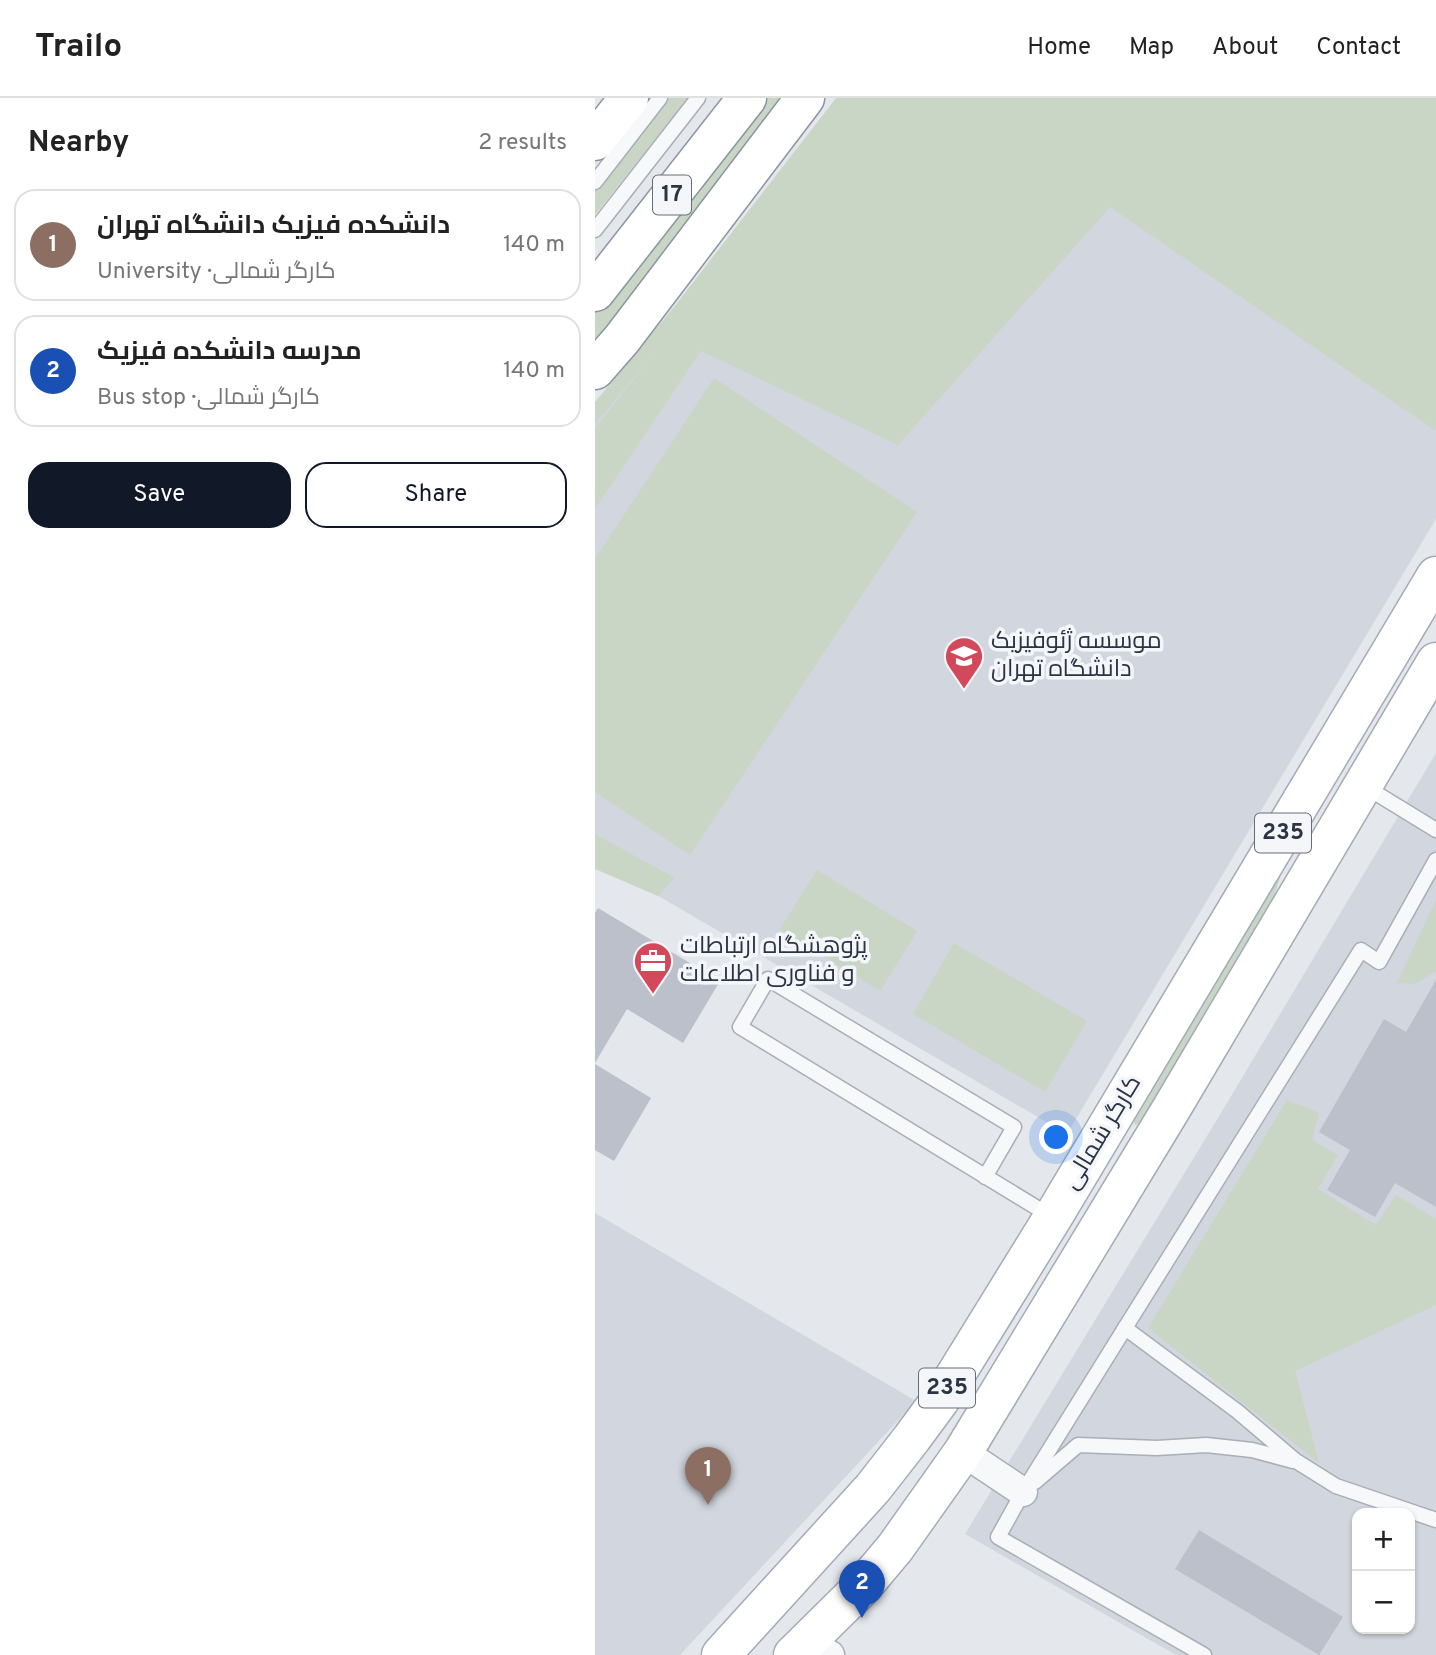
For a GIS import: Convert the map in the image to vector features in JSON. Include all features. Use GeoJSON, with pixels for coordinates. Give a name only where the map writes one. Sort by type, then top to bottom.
{"type":"FeatureCollection","features":[{"type":"Feature","properties":{"kind":"main road"},"geometry":{"type":"LineString","coordinates":[[595,141],[629,98]]}},
{"type":"Feature","properties":{"kind":"main road","name":"17"},"geometry":{"type":"LineString","coordinates":[[595,292],[747,98]]}},
{"type":"Feature","properties":{"kind":"main road"},"geometry":{"type":"LineString","coordinates":[[595,370],[622,339],[805,98]]}},
{"type":"Feature","properties":{"kind":"main road","name":"کارگر شمالی"},"geometry":{"type":"LineString","coordinates":[[724,1654],[873,1488],[940,1400],[1053,1217],[1436,576]]}},
{"type":"Feature","properties":{"kind":"main road","name":"کارگر شمالی"},"geometry":{"type":"LineString","coordinates":[[810,1651],[895,1548],[963,1452],[1170,1111],[1436,662]]}},
{"type":"Feature","properties":{"kind":"street"},"geometry":{"type":"LineString","coordinates":[[963,1452],[1023,1492]]}},
{"type":"Feature","properties":{"kind":"lane"},"geometry":{"type":"LineString","coordinates":[[595,182],[660,98]]}},
{"type":"Feature","properties":{"kind":"lane"},"geometry":{"type":"LineString","coordinates":[[595,230],[698,98]]}},
{"type":"Feature","properties":{"kind":"lane"},"geometry":{"type":"LineString","coordinates":[[1363,785],[1436,830]]}},
{"type":"Feature","properties":{"kind":"lane"},"geometry":{"type":"LineString","coordinates":[[1204,1655],[998,1537],[1023,1492],[1361,950],[1379,961],[1436,860]]}},
{"type":"Feature","properties":{"kind":"lane"},"geometry":{"type":"LineString","coordinates":[[985,1177],[1014,1126],[768,979],[740,1027],[985,1177],[1053,1217]]}},
{"type":"Feature","properties":{"kind":"lane"},"geometry":{"type":"LineString","coordinates":[[1125,1328],[1237,1411],[1296,1461],[1336,1486],[1436,1520]]}},
{"type":"Feature","properties":{"kind":"lane"},"geometry":{"type":"LineString","coordinates":[[1023,1492],[1078,1445],[1157,1448],[1206,1446],[1252,1450],[1296,1461]]}},
{"type":"Feature","properties":{"kind":"shaded area","name":"موسسه ژئوفیزیک دانشگاه تهران"},"geometry":{"type":"Polygon","coordinates":[[[853,98],[1436,98],[1436,519],[1067,1134],[595,861],[595,418],[853,98]]]}},
{"type":"Feature","properties":{"kind":"shaded area"},"geometry":{"type":"Polygon","coordinates":[[[1436,753],[1436,1655],[1176,1655],[965,1534],[1436,753]]]}},
{"type":"Feature","properties":{"kind":"shaded area"},"geometry":{"type":"Polygon","coordinates":[[[595,1213],[916,1401],[680,1655],[595,1655],[595,1213]]]}},
{"type":"Feature","properties":{"kind":"green space"},"geometry":{"type":"Polygon","coordinates":[[[666,98],[688,98],[595,215],[595,190],[666,98]]]}},
{"type":"Feature","properties":{"kind":"green space"},"geometry":{"type":"Polygon","coordinates":[[[757,98],[790,98],[724,184],[595,340],[595,302],[757,98]]]}},
{"type":"Feature","properties":{"kind":"green space"},"geometry":{"type":"Polygon","coordinates":[[[836,98],[1436,98],[1436,431],[1110,207],[898,445],[701,351],[595,509],[595,428],[656,351],[595,424],[595,402],[674,307],[836,98]]]}},
{"type":"Feature","properties":{"kind":"green space"},"geometry":{"type":"Polygon","coordinates":[[[714,378],[917,512],[690,855],[595,792],[595,559],[714,378]]]}},
{"type":"Feature","properties":{"kind":"green space"},"geometry":{"type":"Polygon","coordinates":[[[595,834],[675,878],[658,896],[595,869],[595,834]]]}},
{"type":"Feature","properties":{"kind":"green space"},"geometry":{"type":"Polygon","coordinates":[[[817,870],[917,931],[880,991],[780,929],[817,870]]]}},
{"type":"Feature","properties":{"kind":"green space"},"geometry":{"type":"Polygon","coordinates":[[[1282,871],[1270,910],[1145,1122],[1135,1125],[1131,1115],[1282,871]]]}},
{"type":"Feature","properties":{"kind":"green space"},"geometry":{"type":"Polygon","coordinates":[[[1436,900],[1436,971],[1415,984],[1397,983],[1436,900]]]}},
{"type":"Feature","properties":{"kind":"green space"},"geometry":{"type":"Polygon","coordinates":[[[954,943],[1087,1021],[1045,1092],[913,1014],[954,943]]]}},
{"type":"Feature","properties":{"kind":"green space"},"geometry":{"type":"Polygon","coordinates":[[[1287,1100],[1319,1113],[1312,1140],[1338,1155],[1318,1189],[1376,1225],[1396,1195],[1436,1219],[1436,1305],[1295,1371],[1319,1463],[1148,1328],[1287,1100]]]}},
{"type":"Feature","properties":{"kind":"building","name":"پژوهشگاه ارتباطات و فناوری اطلاعات"},"geometry":{"type":"Polygon","coordinates":[[[598,908],[720,981],[683,1043],[627,1009],[595,1063],[595,913],[598,908]]]}},
{"type":"Feature","properties":{"kind":"building"},"geometry":{"type":"Polygon","coordinates":[[[1436,980],[1436,1207],[1395,1183],[1375,1217],[1327,1190],[1350,1150],[1319,1132],[1384,1019],[1406,1032],[1436,980]]]}},
{"type":"Feature","properties":{"kind":"building"},"geometry":{"type":"Polygon","coordinates":[[[595,1064],[651,1098],[614,1161],[595,1150],[595,1064]]]}},
{"type":"Feature","properties":{"kind":"building"},"geometry":{"type":"Polygon","coordinates":[[[1199,1530],[1343,1617],[1319,1655],[1175,1569],[1199,1530]]]}},
{"type":"Feature","properties":{"kind":"place","name":"موسسه ژئوفیزیک دانشگاه تهران"},"geometry":{"type":"Point","coordinates":[964,690]}},
{"type":"Feature","properties":{"kind":"place","name":"پژوهشگاه ارتباطات و فناوری اطلاعات"},"geometry":{"type":"Point","coordinates":[653,995]}},
{"type":"Feature","properties":{"kind":"place","name":"دانشکده فیزیک دانشگاه تهران"},"geometry":{"type":"Point","coordinates":[708,1505]}},
{"type":"Feature","properties":{"kind":"place","name":"مدرسه دانشکده فیزیک"},"geometry":{"type":"Point","coordinates":[862,1618]}}]}
